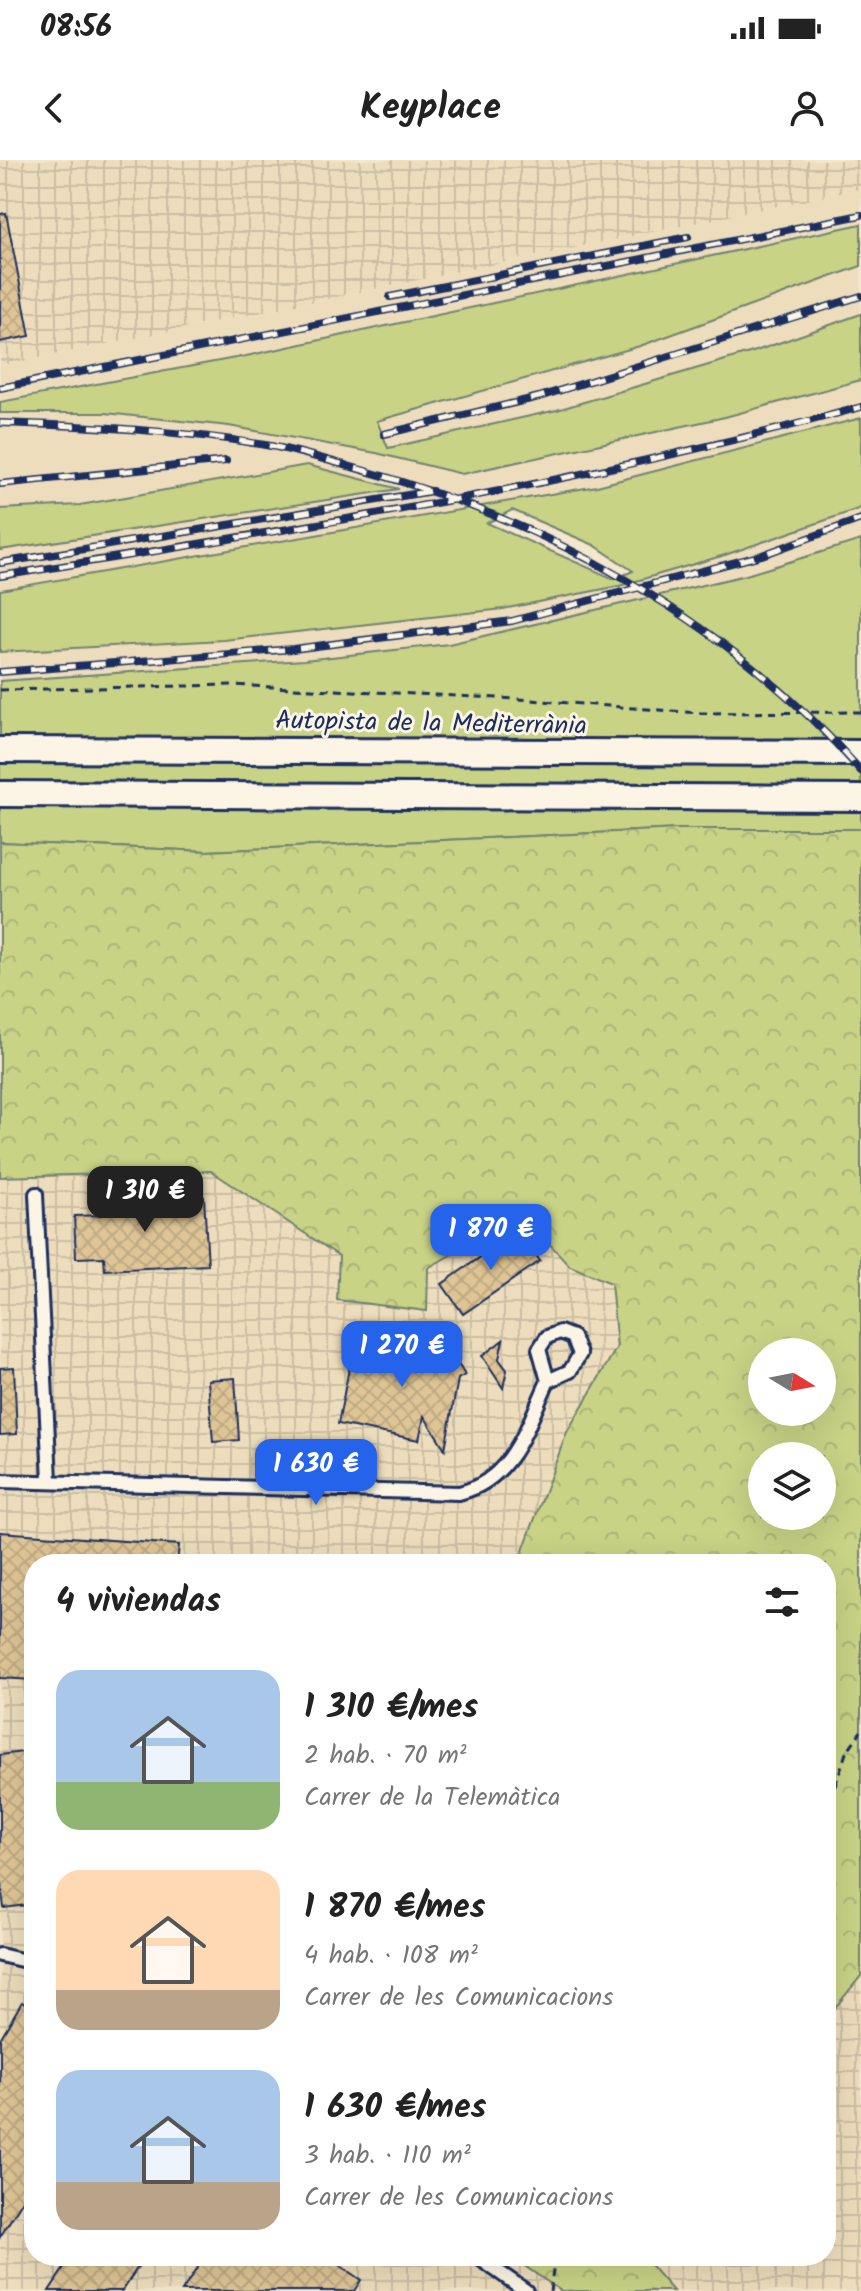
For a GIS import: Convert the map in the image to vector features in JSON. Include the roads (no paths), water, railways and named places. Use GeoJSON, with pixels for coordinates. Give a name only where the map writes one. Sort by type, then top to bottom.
{"type":"FeatureCollection","features":[{"type":"Feature","properties":{"kind":"highway","name":"Autopista de la Mediterrània"},"geometry":{"type":"LineString","coordinates":[[0,750],[861,753]]}},
{"type":"Feature","properties":{"kind":"highway"},"geometry":{"type":"LineString","coordinates":[[0,794],[861,798]]}},
{"type":"Feature","properties":{"kind":"street"},"geometry":{"type":"LineString","coordinates":[[36,1194],[50,1480]]}},
{"type":"Feature","properties":{"kind":"street"},"geometry":{"type":"LineString","coordinates":[[0,1481],[459,1493],[476,1488],[501,1471],[548,1381]]}},
{"type":"Feature","properties":{"kind":"street"},"geometry":{"type":"LineString","coordinates":[[0,1955],[24,1961]]}},
{"type":"Feature","properties":{"kind":"street"},"geometry":{"type":"LineString","coordinates":[[490,2266],[526,2291]]}},
{"type":"Feature","properties":{"kind":"railway"},"geometry":{"type":"LineString","coordinates":[[0,388],[861,215]]}},
{"type":"Feature","properties":{"kind":"railway"},"geometry":{"type":"LineString","coordinates":[[390,297],[688,237]]}},
{"type":"Feature","properties":{"kind":"railway"},"geometry":{"type":"LineString","coordinates":[[384,434],[539,397],[861,296]]}},
{"type":"Feature","properties":{"kind":"railway"},"geometry":{"type":"LineString","coordinates":[[0,576],[325,523],[541,483],[755,435],[861,407]]}},
{"type":"Feature","properties":{"kind":"railway"},"geometry":{"type":"LineString","coordinates":[[0,423],[170,432],[271,446],[420,488],[491,514],[560,545],[627,581],[691,621],[752,666],[808,716],[861,771]]}},
{"type":"Feature","properties":{"kind":"railway"},"geometry":{"type":"LineString","coordinates":[[0,484],[226,461]]}},
{"type":"Feature","properties":{"kind":"railway"},"geometry":{"type":"LineString","coordinates":[[0,563],[432,491]]}},
{"type":"Feature","properties":{"kind":"railway"},"geometry":{"type":"LineString","coordinates":[[0,672],[293,649],[512,621],[762,555],[861,519]]}}]}
